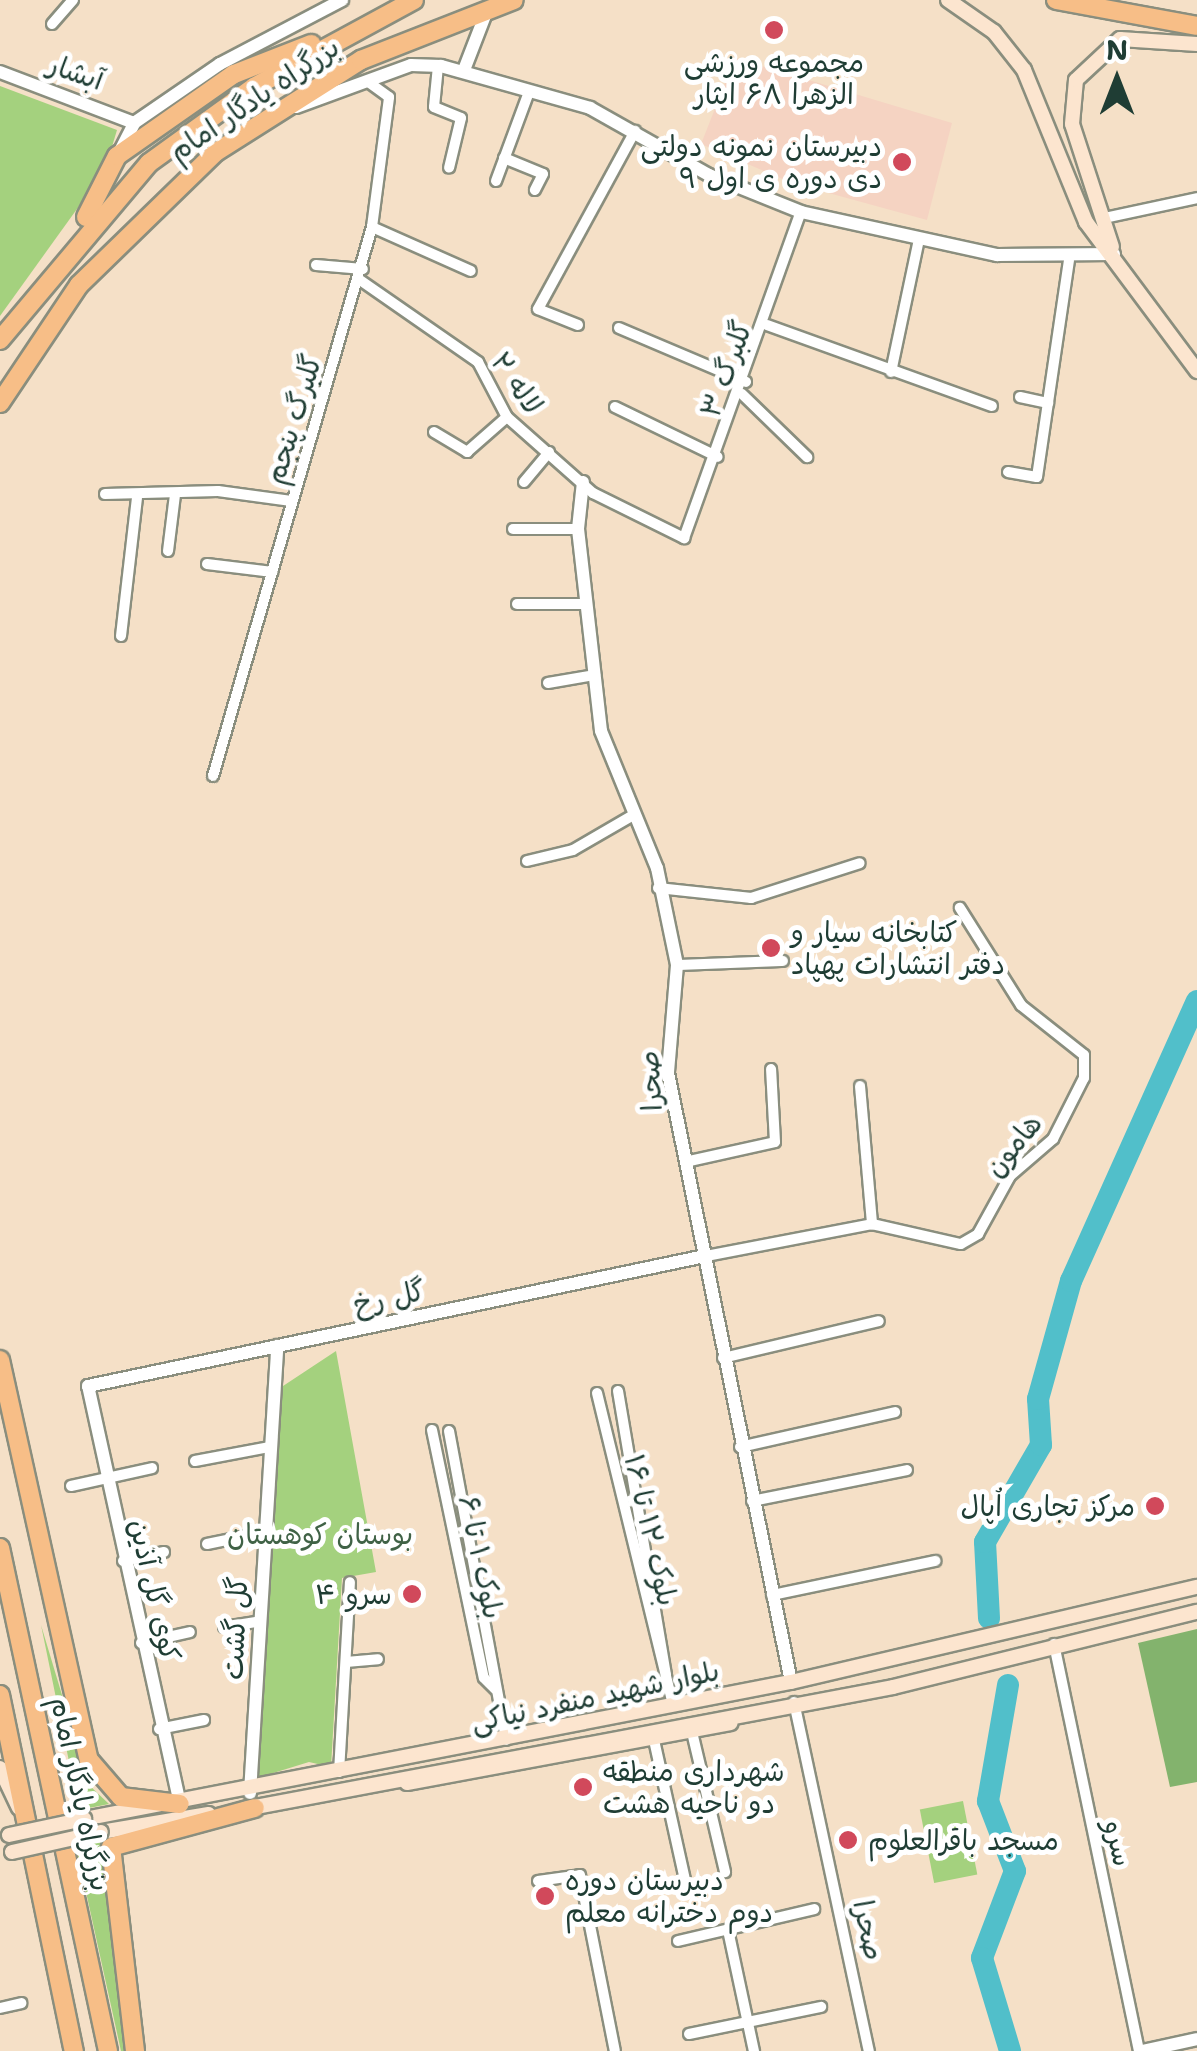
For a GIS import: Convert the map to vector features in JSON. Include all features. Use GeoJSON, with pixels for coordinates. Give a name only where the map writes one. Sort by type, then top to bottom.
{"type":"FeatureCollection","features":[{"type":"Feature","properties":{"kind":"highway","name":"بزرگراه یادگار امام"},"geometry":{"type":"LineString","coordinates":[[0,340],[72,244],[182,136],[347,32],[414,0]]}},
{"type":"Feature","properties":{"kind":"highway","name":"بزرگراه یادگار امام"},"geometry":{"type":"LineString","coordinates":[[0,403],[118,240],[272,115],[361,60],[514,0]]}},
{"type":"Feature","properties":{"kind":"highway"},"geometry":{"type":"LineString","coordinates":[[1056,0],[1197,26]]}},
{"type":"Feature","properties":{"kind":"highway"},"geometry":{"type":"LineString","coordinates":[[72,244],[117,156],[234,74],[347,32]]}},
{"type":"Feature","properties":{"kind":"highway"},"geometry":{"type":"LineString","coordinates":[[0,1360],[88,1760],[121,1797],[180,1804]]}},
{"type":"Feature","properties":{"kind":"highway","name":"بزرگراه یادگار امام"},"geometry":{"type":"LineString","coordinates":[[0,1548],[108,2051]]}},
{"type":"Feature","properties":{"kind":"highway"},"geometry":{"type":"LineString","coordinates":[[0,1696],[74,2051]]}},
{"type":"Feature","properties":{"kind":"highway"},"geometry":{"type":"LineString","coordinates":[[135,2051],[111,1847],[252,1800]]}},
{"type":"Feature","properties":{"kind":"main road"},"geometry":{"type":"LineString","coordinates":[[948,0],[994,32],[1024,70],[1086,222],[1114,254],[1197,371]]}},
{"type":"Feature","properties":{"kind":"main road"},"geometry":{"type":"LineString","coordinates":[[1114,254],[1072,124],[1076,80],[1120,39],[1197,44]]}},
{"type":"Feature","properties":{"kind":"main road","name":"بلوار شهید منفرد نیاکی"},"geometry":{"type":"LineString","coordinates":[[4,1836],[180,1804],[252,1800],[339,1772],[790,1682],[1197,1587]]}},
{"type":"Feature","properties":{"kind":"main road","name":"بلوار شهید منفرد نیاکی"},"geometry":{"type":"LineString","coordinates":[[6,1853],[252,1800],[382,1782],[1003,1659],[1197,1612]]}},
{"type":"Feature","properties":{"kind":"main road"},"geometry":{"type":"LineString","coordinates":[[995,1634],[1013,1644],[1003,1659]]}},
{"type":"Feature","properties":{"kind":"main road"},"geometry":{"type":"LineString","coordinates":[[382,1782],[435,1783],[692,1732],[790,1702]]}},
{"type":"Feature","properties":{"kind":"main road"},"geometry":{"type":"LineString","coordinates":[[0,1768],[25,1818]]}},
{"type":"Feature","properties":{"kind":"street"},"geometry":{"type":"LineString","coordinates":[[52,24],[73,0]]}},
{"type":"Feature","properties":{"kind":"street"},"geometry":{"type":"LineString","coordinates":[[117,156],[134,123],[220,64],[342,0]]}},
{"type":"Feature","properties":{"kind":"street"},"geometry":{"type":"LineString","coordinates":[[464,70],[473,29],[492,6]]}},
{"type":"Feature","properties":{"kind":"street"},"geometry":{"type":"LineString","coordinates":[[272,115],[368,82],[438,66],[464,70],[635,131],[801,212],[918,244],[1068,260],[1114,254]]}},
{"type":"Feature","properties":{"kind":"street"},"geometry":{"type":"LineString","coordinates":[[438,66],[434,106],[462,118],[449,168]]}},
{"type":"Feature","properties":{"kind":"street","name":"آبشار"},"geometry":{"type":"LineString","coordinates":[[0,72],[134,123]]}},
{"type":"Feature","properties":{"kind":"street","name":"گلبرگ پنجم"},"geometry":{"type":"LineString","coordinates":[[212,776],[372,228],[389,96],[368,82]]}},
{"type":"Feature","properties":{"kind":"street"},"geometry":{"type":"LineString","coordinates":[[496,181],[529,92]]}},
{"type":"Feature","properties":{"kind":"street"},"geometry":{"type":"LineString","coordinates":[[578,325],[538,309],[635,131]]}},
{"type":"Feature","properties":{"kind":"street"},"geometry":{"type":"LineString","coordinates":[[504,158],[543,174],[536,190]]}},
{"type":"Feature","properties":{"kind":"street"},"geometry":{"type":"LineString","coordinates":[[1104,218],[1197,198]]}},
{"type":"Feature","properties":{"kind":"street","name":"گلبرگ ۳"},"geometry":{"type":"LineString","coordinates":[[686,537],[744,388],[801,212]]}},
{"type":"Feature","properties":{"kind":"street"},"geometry":{"type":"LineString","coordinates":[[372,228],[472,271]]}},
{"type":"Feature","properties":{"kind":"street"},"geometry":{"type":"LineString","coordinates":[[892,372],[918,244]]}},
{"type":"Feature","properties":{"kind":"street"},"geometry":{"type":"LineString","coordinates":[[1008,472],[1037,477],[1068,260]]}},
{"type":"Feature","properties":{"kind":"street"},"geometry":{"type":"LineString","coordinates":[[316,264],[361,275]]}},
{"type":"Feature","properties":{"kind":"street","name":"لاله ۲"},"geometry":{"type":"LineString","coordinates":[[361,275],[478,362],[507,417],[614,507],[686,537]]}},
{"type":"Feature","properties":{"kind":"street"},"geometry":{"type":"LineString","coordinates":[[766,325],[992,406]]}},
{"type":"Feature","properties":{"kind":"street"},"geometry":{"type":"LineString","coordinates":[[619,328],[744,388],[807,457]]}},
{"type":"Feature","properties":{"kind":"street"},"geometry":{"type":"LineString","coordinates":[[1020,397],[1048,403]]}},
{"type":"Feature","properties":{"kind":"street"},"geometry":{"type":"LineString","coordinates":[[615,407],[718,457]]}},
{"type":"Feature","properties":{"kind":"street"},"geometry":{"type":"LineString","coordinates":[[434,432],[467,452],[507,417]]}},
{"type":"Feature","properties":{"kind":"street"},"geometry":{"type":"LineString","coordinates":[[524,482],[549,452]]}},
{"type":"Feature","properties":{"kind":"street","name":"صحرا"},"geometry":{"type":"LineString","coordinates":[[584,482],[578,529],[601,731],[658,888],[677,965],[668,1073],[700,1257],[790,1682]]}},
{"type":"Feature","properties":{"kind":"street"},"geometry":{"type":"LineString","coordinates":[[106,494],[291,501]]}},
{"type":"Feature","properties":{"kind":"street"},"geometry":{"type":"LineString","coordinates":[[168,551],[175,495]]}},
{"type":"Feature","properties":{"kind":"street"},"geometry":{"type":"LineString","coordinates":[[121,636],[137,498]]}},
{"type":"Feature","properties":{"kind":"street"},"geometry":{"type":"LineString","coordinates":[[513,529],[578,529]]}},
{"type":"Feature","properties":{"kind":"street"},"geometry":{"type":"LineString","coordinates":[[207,564],[272,572]]}},
{"type":"Feature","properties":{"kind":"street"},"geometry":{"type":"LineString","coordinates":[[517,604],[586,604]]}},
{"type":"Feature","properties":{"kind":"street"},"geometry":{"type":"LineString","coordinates":[[548,683],[595,675]]}},
{"type":"Feature","properties":{"kind":"street"},"geometry":{"type":"LineString","coordinates":[[528,862],[573,850],[630,817]]}},
{"type":"Feature","properties":{"kind":"street"},"geometry":{"type":"LineString","coordinates":[[658,888],[751,898],[860,863]]}},
{"type":"Feature","properties":{"kind":"street","name":"هامون"},"geometry":{"type":"LineString","coordinates":[[700,1257],[872,1224],[938,1246],[978,1234],[1010,1176],[1053,1139],[1084,1078],[1075,1040],[1021,1004],[960,908]]}},
{"type":"Feature","properties":{"kind":"street"},"geometry":{"type":"LineString","coordinates":[[677,965],[783,961]]}},
{"type":"Feature","properties":{"kind":"street"},"geometry":{"type":"LineString","coordinates":[[685,1162],[775,1142],[770,1068]]}},
{"type":"Feature","properties":{"kind":"street"},"geometry":{"type":"LineString","coordinates":[[860,1086],[872,1224]]}},
{"type":"Feature","properties":{"kind":"street","name":"گل رخ"},"geometry":{"type":"LineString","coordinates":[[88,1386],[700,1257]]}},
{"type":"Feature","properties":{"kind":"street"},"geometry":{"type":"LineString","coordinates":[[722,1358],[879,1321]]}},
{"type":"Feature","properties":{"kind":"street","name":"گل گشت"},"geometry":{"type":"LineString","coordinates":[[252,1800],[276,1346]]}},
{"type":"Feature","properties":{"kind":"street","name":"کوی گل آذین"},"geometry":{"type":"LineString","coordinates":[[88,1386],[122,1561],[180,1804]]}},
{"type":"Feature","properties":{"kind":"street"},"geometry":{"type":"LineString","coordinates":[[618,1391],[673,1704]]}},
{"type":"Feature","properties":{"kind":"street","name":"بلوک ۱۲ تا ۱۶"},"geometry":{"type":"LineString","coordinates":[[597,1392],[666,1675]]}},
{"type":"Feature","properties":{"kind":"street"},"geometry":{"type":"LineString","coordinates":[[740,1447],[896,1412]]}},
{"type":"Feature","properties":{"kind":"street","name":"بلوک ۱ تا ۶"},"geometry":{"type":"LineString","coordinates":[[432,1430],[484,1678],[495,1688]]}},
{"type":"Feature","properties":{"kind":"street"},"geometry":{"type":"LineString","coordinates":[[448,1431],[506,1740]]}},
{"type":"Feature","properties":{"kind":"street"},"geometry":{"type":"LineString","coordinates":[[195,1460],[270,1447]]}},
{"type":"Feature","properties":{"kind":"street"},"geometry":{"type":"LineString","coordinates":[[71,1486],[152,1468]]}},
{"type":"Feature","properties":{"kind":"street"},"geometry":{"type":"LineString","coordinates":[[752,1501],[907,1470]]}},
{"type":"Feature","properties":{"kind":"street"},"geometry":{"type":"LineString","coordinates":[[207,1544],[266,1532]]}},
{"type":"Feature","properties":{"kind":"street"},"geometry":{"type":"LineString","coordinates":[[122,1561],[164,1552]]}},
{"type":"Feature","properties":{"kind":"street"},"geometry":{"type":"LineString","coordinates":[[772,1595],[935,1561]]}},
{"type":"Feature","properties":{"kind":"street"},"geometry":{"type":"LineString","coordinates":[[339,1772],[350,1582]]}},
{"type":"Feature","properties":{"kind":"street"},"geometry":{"type":"LineString","coordinates":[[224,1627],[261,1620]]}},
{"type":"Feature","properties":{"kind":"street"},"geometry":{"type":"LineString","coordinates":[[141,1643],[190,1632]]}},
{"type":"Feature","properties":{"kind":"street","name":"سرو"},"geometry":{"type":"LineString","coordinates":[[1054,1644],[1140,2051]]}},
{"type":"Feature","properties":{"kind":"street"},"geometry":{"type":"LineString","coordinates":[[346,1662],[378,1659]]}},
{"type":"Feature","properties":{"kind":"street","name":"صحرا"},"geometry":{"type":"LineString","coordinates":[[790,1702],[869,2051]]}},
{"type":"Feature","properties":{"kind":"street"},"geometry":{"type":"LineString","coordinates":[[160,1729],[204,1720]]}},
{"type":"Feature","properties":{"kind":"street"},"geometry":{"type":"LineString","coordinates":[[692,1732],[725,1872]]}},
{"type":"Feature","properties":{"kind":"street"},"geometry":{"type":"LineString","coordinates":[[654,1740],[685,1880]]}},
{"type":"Feature","properties":{"kind":"street"},"geometry":{"type":"LineString","coordinates":[[538,1881],[580,1876],[615,2051]]}},
{"type":"Feature","properties":{"kind":"street"},"geometry":{"type":"LineString","coordinates":[[678,1941],[814,1908]]}},
{"type":"Feature","properties":{"kind":"street"},"geometry":{"type":"LineString","coordinates":[[728,1930],[754,2051]]}},
{"type":"Feature","properties":{"kind":"street"},"geometry":{"type":"LineString","coordinates":[[0,2008],[21,2004]]}},
{"type":"Feature","properties":{"kind":"street"},"geometry":{"type":"LineString","coordinates":[[690,2034],[821,2006]]}},
{"type":"Feature","properties":{"kind":"street"},"geometry":{"type":"LineString","coordinates":[[1140,2051],[1197,2039]]}},
{"type":"Feature","properties":{"kind":"shaded area"},"geometry":{"type":"Polygon","coordinates":[[[735,58],[952,123],[927,220],[792,183],[701,144],[735,58]]]}},
{"type":"Feature","properties":{"kind":"green space"},"geometry":{"type":"Polygon","coordinates":[[[0,86],[117,130],[105,170],[0,316],[0,86]]]}},
{"type":"Feature","properties":{"kind":"green space","name":"بوستان کوهستان"},"geometry":{"type":"Polygon","coordinates":[[[336,1351],[376,1572],[342,1578],[331,1767],[309,1762],[257,1778],[280,1388],[336,1351]]]}},
{"type":"Feature","properties":{"kind":"green space"},"geometry":{"type":"Polygon","coordinates":[[[41,1625],[89,1785],[109,1804],[79,1810],[41,1625]]]}},
{"type":"Feature","properties":{"kind":"green space"},"geometry":{"type":"Polygon","coordinates":[[[1197,1629],[1197,1782],[1170,1787],[1138,1643],[1197,1629]]]}},
{"type":"Feature","properties":{"kind":"green space"},"geometry":{"type":"Polygon","coordinates":[[[963,1801],[977,1875],[934,1883],[920,1809],[963,1801]]]}},
{"type":"Feature","properties":{"kind":"green space"},"geometry":{"type":"Polygon","coordinates":[[[123,1833],[102,1861],[130,2051],[121,2051],[75,1842],[123,1833]]]}},
{"type":"Feature","properties":{"kind":"waterway"},"geometry":{"type":"LineString","coordinates":[[989,1618],[985,1542],[1041,1445],[1038,1399],[1071,1281],[1197,1001]]}},
{"type":"Feature","properties":{"kind":"waterway"},"geometry":{"type":"LineString","coordinates":[[1008,1685],[988,1801],[1015,1871],[982,1958],[1010,2051]]}},
{"type":"Feature","properties":{"kind":"place","name":"مجموعه ورزشی الزهرا ۶۸ ایثار"},"geometry":{"type":"Point","coordinates":[774,30]}},
{"type":"Feature","properties":{"kind":"place","name":"دبیرستان نمونه دولتی ۹ دی دوره ی اول"},"geometry":{"type":"Point","coordinates":[902,162]}},
{"type":"Feature","properties":{"kind":"place","name":"کتابخانه سیار و دفتر انتشارات پهپاد"},"geometry":{"type":"Point","coordinates":[771,948]}},
{"type":"Feature","properties":{"kind":"place","name":"مرکز تجاری اُپال"},"geometry":{"type":"Point","coordinates":[1155,1506]}},
{"type":"Feature","properties":{"kind":"place","name":"سرو ۴"},"geometry":{"type":"Point","coordinates":[412,1594]}},
{"type":"Feature","properties":{"kind":"place","name":"شهرداری منطقه دو ناحیه هشت"},"geometry":{"type":"Point","coordinates":[583,1787]}},
{"type":"Feature","properties":{"kind":"place","name":"مسجد باقرالعلوم"},"geometry":{"type":"Point","coordinates":[848,1840]}},
{"type":"Feature","properties":{"kind":"place","name":"دبیرستان دوره دوم دخترانه معلم"},"geometry":{"type":"Point","coordinates":[545,1896]}}]}
